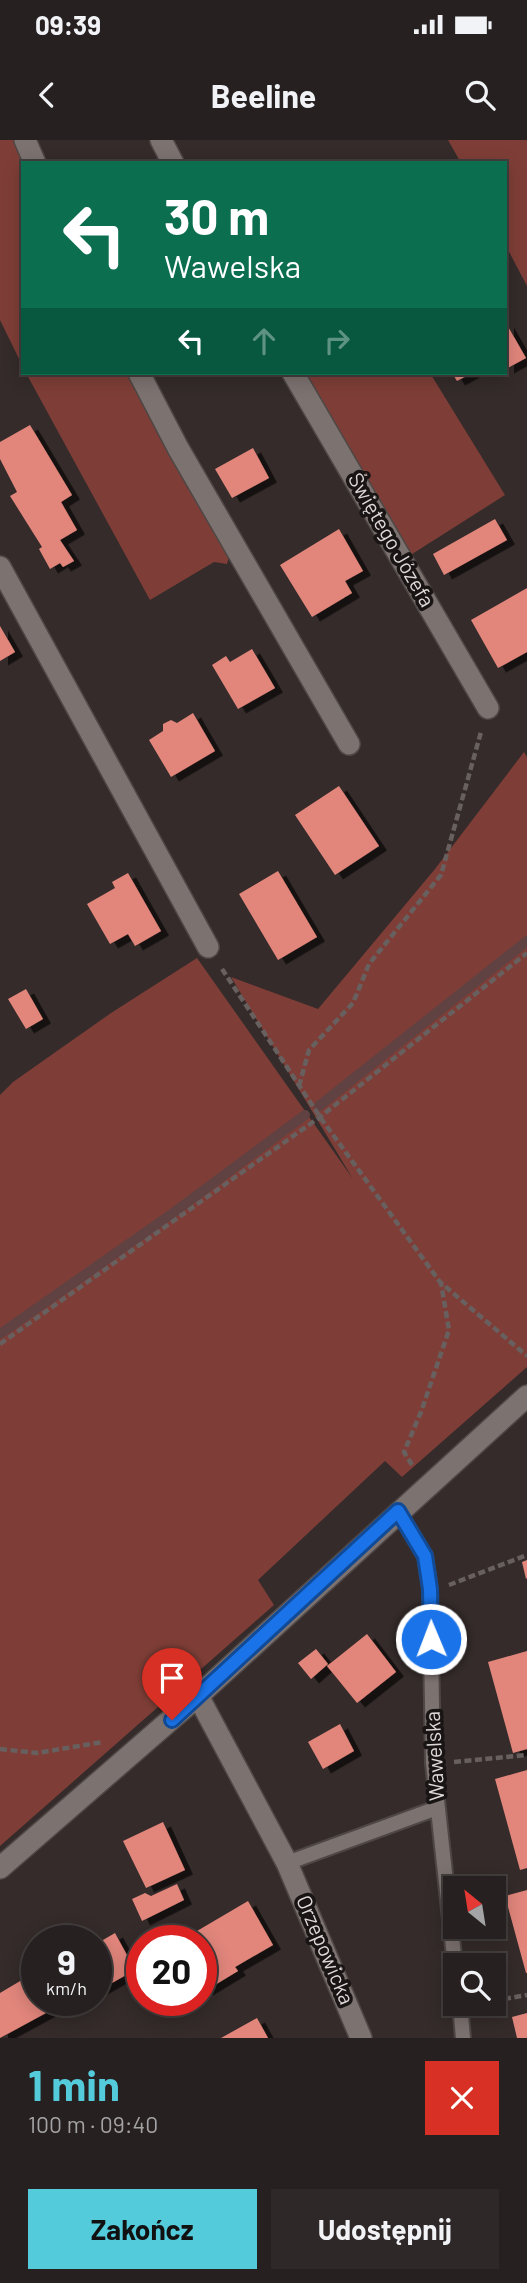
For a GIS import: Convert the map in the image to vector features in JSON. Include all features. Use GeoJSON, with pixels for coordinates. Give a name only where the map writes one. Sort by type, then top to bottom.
{"type":"FeatureCollection","features":[{"type":"Feature","properties":{"kind":"street"},"geometry":{"type":"LineString","coordinates":[[25,140],[34,161]]}},
{"type":"Feature","properties":{"kind":"street"},"geometry":{"type":"LineString","coordinates":[[161,140],[172,161]]}},
{"type":"Feature","properties":{"kind":"street"},"geometry":{"type":"LineString","coordinates":[[140,375],[178,448],[349,744]]}},
{"type":"Feature","properties":{"kind":"street","name":"Świętego Józefa"},"geometry":{"type":"LineString","coordinates":[[294,375],[488,708]]}},
{"type":"Feature","properties":{"kind":"street"},"geometry":{"type":"LineString","coordinates":[[0,567],[208,947]]}},
{"type":"Feature","properties":{"kind":"street"},"geometry":{"type":"LineString","coordinates":[[0,1868],[198,1696],[527,1396]]}},
{"type":"Feature","properties":{"kind":"street"},"geometry":{"type":"LineString","coordinates":[[198,1696],[287,1863]]}},
{"type":"Feature","properties":{"kind":"street","name":"Orzepowicka"},"geometry":{"type":"LineString","coordinates":[[287,1863],[361,2038]]}},
{"type":"Feature","properties":{"kind":"lane","name":"Wawelska"},"geometry":{"type":"LineString","coordinates":[[398,1511],[425,1556],[430,1589],[433,1763],[454,1953]]}},
{"type":"Feature","properties":{"kind":"lane"},"geometry":{"type":"LineString","coordinates":[[287,1863],[438,1808]]}},
{"type":"Feature","properties":{"kind":"lane"},"geometry":{"type":"LineString","coordinates":[[461,2016],[463,2038]]}},
{"type":"Feature","properties":{"kind":"path"},"geometry":{"type":"LineString","coordinates":[[299,1086],[309,1049],[353,1003],[369,964],[441,875],[488,708]]}},
{"type":"Feature","properties":{"kind":"path"},"geometry":{"type":"LineString","coordinates":[[208,947],[320,1117],[440,1282],[527,1356]]}},
{"type":"Feature","properties":{"kind":"path"},"geometry":{"type":"LineString","coordinates":[[0,1344],[320,1117],[527,953]]}},
{"type":"Feature","properties":{"kind":"path"},"geometry":{"type":"LineString","coordinates":[[426,1487],[404,1452],[421,1412],[449,1329],[440,1282]]}},
{"type":"Feature","properties":{"kind":"path"},"geometry":{"type":"LineString","coordinates":[[430,1589],[450,1585],[527,1555]]}},
{"type":"Feature","properties":{"kind":"path"},"geometry":{"type":"LineString","coordinates":[[0,1749],[37,1753],[104,1742]]}},
{"type":"Feature","properties":{"kind":"path"},"geometry":{"type":"LineString","coordinates":[[433,1763],[527,1755]]}},
{"type":"Feature","properties":{"kind":"path"},"geometry":{"type":"LineString","coordinates":[[506,1999],[527,1995]]}},
{"type":"Feature","properties":{"kind":"shaded area"},"geometry":{"type":"Polygon","coordinates":[[[0,140],[17,140],[26,161],[21,161],[21,363],[0,320],[0,140]]]}},
{"type":"Feature","properties":{"kind":"shaded area"},"geometry":{"type":"Polygon","coordinates":[[[448,140],[527,140],[527,286],[507,248],[507,161],[460,161],[448,140]]]}},
{"type":"Feature","properties":{"kind":"shaded area"},"geometry":{"type":"Polygon","coordinates":[[[27,375],[135,375],[231,550],[227,564],[214,562],[150,600],[27,375]]]}},
{"type":"Feature","properties":{"kind":"shaded area"},"geometry":{"type":"Polygon","coordinates":[[[306,375],[431,375],[505,495],[409,556],[306,375]]]}},
{"type":"Feature","properties":{"kind":"shaded area"},"geometry":{"type":"Polygon","coordinates":[[[524,752],[527,757],[527,1367],[402,1477],[385,1461],[258,1580],[274,1605],[0,1846],[0,1095],[13,1082],[111,1013],[197,958],[353,1179],[231,977],[318,1009],[435,869],[524,752]]]}},
{"type":"Feature","properties":{"kind":"building"},"geometry":{"type":"Polygon","coordinates":[[[507,325],[526,358],[507,368],[507,325]]]}},
{"type":"Feature","properties":{"kind":"building"},"geometry":{"type":"Polygon","coordinates":[[[453,375],[468,375],[457,381],[453,375]]]}},
{"type":"Feature","properties":{"kind":"building"},"geometry":{"type":"Polygon","coordinates":[[[30,425],[72,495],[61,502],[77,530],[60,540],[74,561],[63,567],[60,563],[50,569],[39,549],[42,547],[10,496],[17,492],[0,459],[0,442],[30,425]]]}},
{"type":"Feature","properties":{"kind":"building"},"geometry":{"type":"Polygon","coordinates":[[[253,448],[269,478],[232,498],[215,469],[253,448]]]}},
{"type":"Feature","properties":{"kind":"building"},"geometry":{"type":"Polygon","coordinates":[[[495,519],[507,540],[444,575],[433,554],[495,519]]]}},
{"type":"Feature","properties":{"kind":"building"},"geometry":{"type":"Polygon","coordinates":[[[339,529],[363,571],[345,581],[352,593],[312,617],[280,565],[339,529]]]}},
{"type":"Feature","properties":{"kind":"building"},"geometry":{"type":"Polygon","coordinates":[[[527,588],[527,652],[498,668],[471,620],[527,588]]]}},
{"type":"Feature","properties":{"kind":"building"},"geometry":{"type":"Polygon","coordinates":[[[0,626],[15,652],[0,661],[0,626]]]}},
{"type":"Feature","properties":{"kind":"building"},"geometry":{"type":"Polygon","coordinates":[[[252,649],[275,688],[238,709],[212,665],[226,656],[230,662],[252,649]]]}},
{"type":"Feature","properties":{"kind":"building"},"geometry":{"type":"Polygon","coordinates":[[[193,713],[215,751],[171,777],[149,740],[163,731],[163,724],[171,720],[177,723],[193,713]]]}},
{"type":"Feature","properties":{"kind":"building"},"geometry":{"type":"Polygon","coordinates":[[[339,786],[379,846],[335,875],[295,815],[339,786]]]}},
{"type":"Feature","properties":{"kind":"building"},"geometry":{"type":"Polygon","coordinates":[[[278,871],[317,937],[278,960],[239,894],[278,871]]]}},
{"type":"Feature","properties":{"kind":"building"},"geometry":{"type":"Polygon","coordinates":[[[128,873],[161,931],[135,946],[128,934],[110,944],[87,904],[115,888],[112,882],[128,873]]]}},
{"type":"Feature","properties":{"kind":"building"},"geometry":{"type":"Polygon","coordinates":[[[26,989],[43,1019],[26,1029],[8,999],[26,989]]]}},
{"type":"Feature","properties":{"kind":"building"},"geometry":{"type":"Polygon","coordinates":[[[527,1560],[527,1578],[526,1579],[522,1562],[527,1560]]]}},
{"type":"Feature","properties":{"kind":"building"},"geometry":{"type":"Polygon","coordinates":[[[367,1634],[396,1672],[357,1703],[327,1666],[367,1634]]]}},
{"type":"Feature","properties":{"kind":"building"},"geometry":{"type":"Polygon","coordinates":[[[316,1649],[328,1664],[311,1679],[298,1663],[316,1649]]]}},
{"type":"Feature","properties":{"kind":"building"},"geometry":{"type":"Polygon","coordinates":[[[527,1651],[527,1749],[513,1753],[488,1662],[527,1651]]]}},
{"type":"Feature","properties":{"kind":"building"},"geometry":{"type":"Polygon","coordinates":[[[340,1724],[354,1751],[323,1769],[308,1742],[340,1724]]]}},
{"type":"Feature","properties":{"kind":"building"},"geometry":{"type":"Polygon","coordinates":[[[527,1770],[527,1868],[520,1870],[495,1779],[527,1770]]]}},
{"type":"Feature","properties":{"kind":"building"},"geometry":{"type":"Polygon","coordinates":[[[163,1822],[185,1870],[146,1888],[123,1841],[163,1822]]]}},
{"type":"Feature","properties":{"kind":"building"},"geometry":{"type":"Polygon","coordinates":[[[177,1884],[184,1900],[142,1921],[132,1899],[145,1893],[151,1896],[177,1884]]]}},
{"type":"Feature","properties":{"kind":"building"},"geometry":{"type":"Polygon","coordinates":[[[527,1890],[527,1973],[506,1900],[506,1896],[527,1890]]]}},
{"type":"Feature","properties":{"kind":"building"},"geometry":{"type":"Polygon","coordinates":[[[248,1901],[273,1945],[235,1967],[238,1971],[217,1984],[217,1925],[207,1925],[248,1901]]]}},
{"type":"Feature","properties":{"kind":"building"},"geometry":{"type":"Polygon","coordinates":[[[115,1933],[126,1953],[126,1975],[112,1983],[112,1935],[115,1933]]]}},
{"type":"Feature","properties":{"kind":"building"},"geometry":{"type":"Polygon","coordinates":[[[21,1981],[21,2016],[40,2016],[0,2038],[0,1993],[21,1981]]]}},
{"type":"Feature","properties":{"kind":"building"},"geometry":{"type":"Polygon","coordinates":[[[527,2013],[527,2038],[517,2038],[512,2017],[527,2013]]]}},
{"type":"Feature","properties":{"kind":"building"},"geometry":{"type":"Polygon","coordinates":[[[257,2018],[268,2038],[221,2038],[257,2018]]]}},
{"type":"Feature","properties":{"kind":"waterway"},"geometry":{"type":"LineString","coordinates":[[319,1106],[527,941]]}},
{"type":"Feature","properties":{"kind":"waterway"},"geometry":{"type":"LineString","coordinates":[[0,1334],[173,1213],[305,1115]]}},
{"type":"Feature","properties":{"kind":"route"},"geometry":{"type":"LineString","coordinates":[[172,1720],[225,1668],[398,1511],[425,1556],[430,1589],[431,1639]]}}]}
